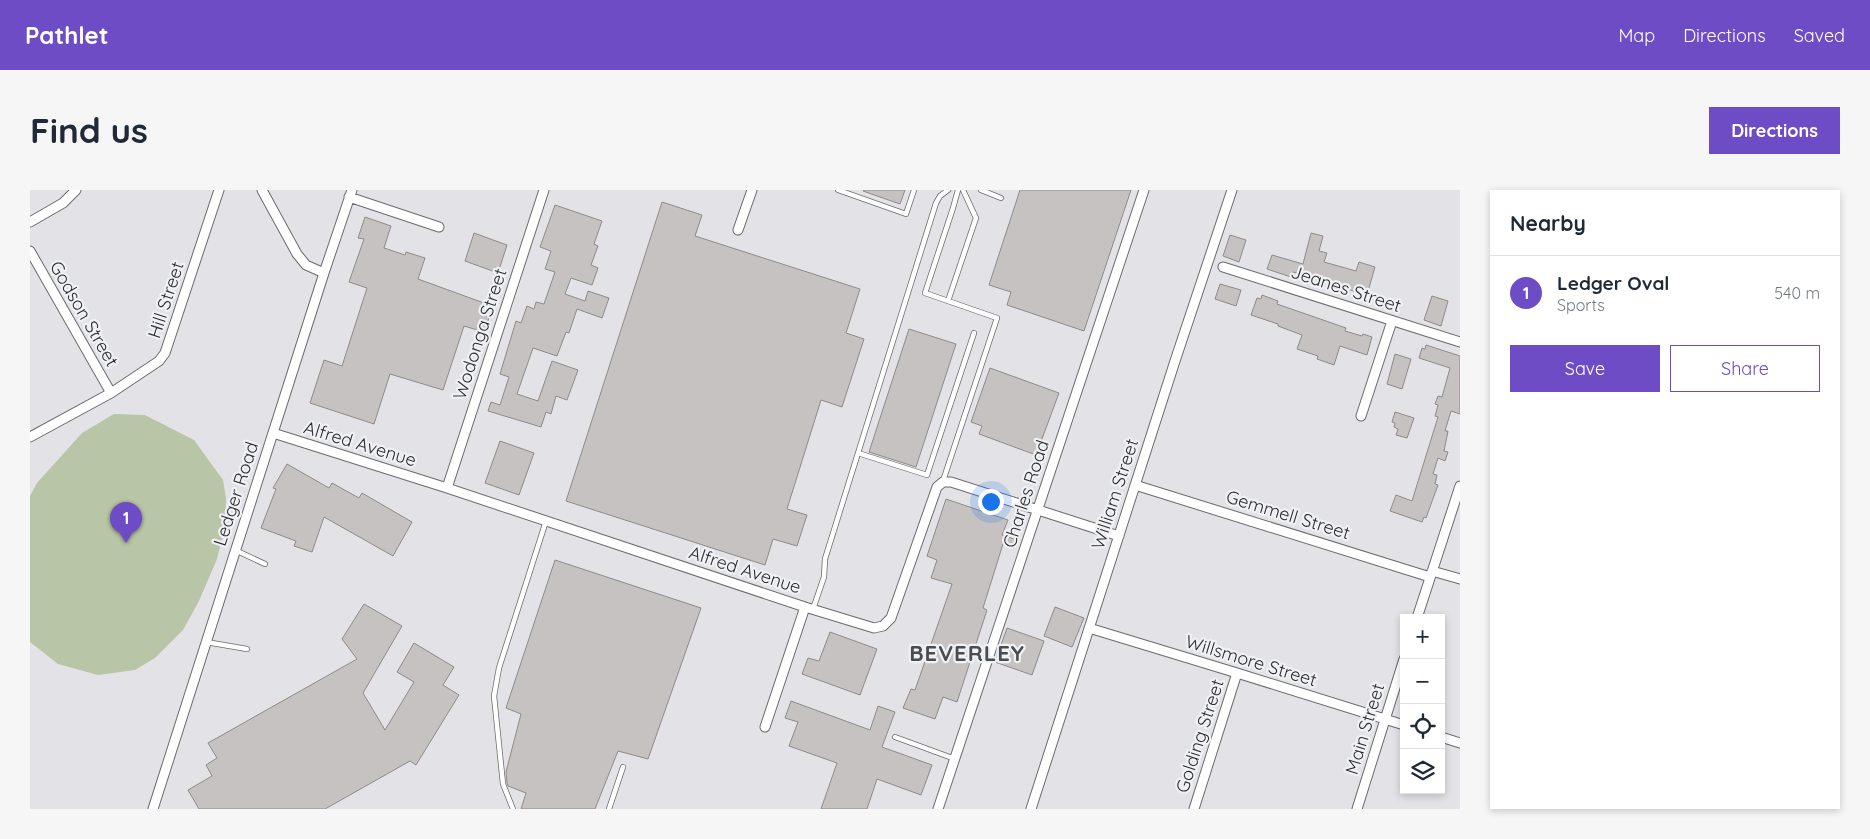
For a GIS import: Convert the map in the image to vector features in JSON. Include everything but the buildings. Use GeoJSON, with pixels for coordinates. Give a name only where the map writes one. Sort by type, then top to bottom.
{"type":"FeatureCollection","features":[{"type":"Feature","properties":{"kind":"street","name":"Hill Street"},"geometry":{"type":"LineString","coordinates":[[30,437],[111,393],[159,361],[165,353],[218,190]]}},
{"type":"Feature","properties":{"kind":"street"},"geometry":{"type":"LineString","coordinates":[[262,190],[297,254],[306,265],[324,273]]}},
{"type":"Feature","properties":{"kind":"street","name":"Wodonga Street"},"geometry":{"type":"LineString","coordinates":[[448,488],[544,190]]}},
{"type":"Feature","properties":{"kind":"street"},"geometry":{"type":"LineString","coordinates":[[738,230],[752,190]]}},
{"type":"Feature","properties":{"kind":"street","name":"Charles Road"},"geometry":{"type":"LineString","coordinates":[[938,809],[1144,190]]}},
{"type":"Feature","properties":{"kind":"street","name":"William Street"},"geometry":{"type":"LineString","coordinates":[[1031,809],[1232,190]]}},
{"type":"Feature","properties":{"kind":"street"},"geometry":{"type":"LineString","coordinates":[[30,222],[63,204],[73,191]]}},
{"type":"Feature","properties":{"kind":"street"},"geometry":{"type":"LineString","coordinates":[[351,194],[438,227]]}},
{"type":"Feature","properties":{"kind":"street","name":"Ledger Road"},"geometry":{"type":"LineString","coordinates":[[155,809],[206,642],[351,194]]}},
{"type":"Feature","properties":{"kind":"street","name":"Godson Street"},"geometry":{"type":"LineString","coordinates":[[30,251],[111,393]]}},
{"type":"Feature","properties":{"kind":"street","name":"Jeanes Street"},"geometry":{"type":"LineString","coordinates":[[1223,267],[1460,342]]}},
{"type":"Feature","properties":{"kind":"street"},"geometry":{"type":"LineString","coordinates":[[1361,416],[1392,321]]}},
{"type":"Feature","properties":{"kind":"street","name":"Alfred Avenue"},"geometry":{"type":"LineString","coordinates":[[273,433],[448,488],[874,628],[883,626],[892,618],[937,486],[942,482]]}},
{"type":"Feature","properties":{"kind":"street"},"geometry":{"type":"LineString","coordinates":[[942,482],[951,482],[1119,536]]}},
{"type":"Feature","properties":{"kind":"street","name":"Gemmell Street"},"geometry":{"type":"LineString","coordinates":[[1135,485],[1431,574],[1460,579]]}},
{"type":"Feature","properties":{"kind":"street"},"geometry":{"type":"LineString","coordinates":[[1417,614],[1460,486]]}},
{"type":"Feature","properties":{"kind":"street"},"geometry":{"type":"LineString","coordinates":[[765,727],[809,608]]}},
{"type":"Feature","properties":{"kind":"street","name":"Willsmore Street"},"geometry":{"type":"LineString","coordinates":[[1089,628],[1400,724]]}},
{"type":"Feature","properties":{"kind":"street","name":"Main Street"},"geometry":{"type":"LineString","coordinates":[[1357,809],[1400,672]]}},
{"type":"Feature","properties":{"kind":"street","name":"Golding Street"},"geometry":{"type":"LineString","coordinates":[[1194,809],[1238,673]]}},
{"type":"Feature","properties":{"kind":"street"},"geometry":{"type":"LineString","coordinates":[[1445,738],[1460,743]]}},
{"type":"Feature","properties":{"kind":"lane"},"geometry":{"type":"LineString","coordinates":[[838,190],[906,214],[914,190]]}},
{"type":"Feature","properties":{"kind":"lane"},"geometry":{"type":"LineString","coordinates":[[809,608],[824,577],[825,559],[936,203],[940,196],[948,190]]}},
{"type":"Feature","properties":{"kind":"lane"},"geometry":{"type":"LineString","coordinates":[[942,482],[996,318],[925,293],[954,208],[958,190]]}},
{"type":"Feature","properties":{"kind":"lane"},"geometry":{"type":"LineString","coordinates":[[948,301],[976,218],[963,190]]}},
{"type":"Feature","properties":{"kind":"lane"},"geometry":{"type":"LineString","coordinates":[[980,190],[1002,198]]}},
{"type":"Feature","properties":{"kind":"lane"},"geometry":{"type":"LineString","coordinates":[[858,453],[927,475],[974,333]]}},
{"type":"Feature","properties":{"kind":"lane"},"geometry":{"type":"LineString","coordinates":[[513,809],[503,784],[494,696],[499,668],[546,521]]}},
{"type":"Feature","properties":{"kind":"lane"},"geometry":{"type":"LineString","coordinates":[[236,550],[266,564]]}},
{"type":"Feature","properties":{"kind":"lane"},"geometry":{"type":"LineString","coordinates":[[206,642],[247,649]]}},
{"type":"Feature","properties":{"kind":"lane"},"geometry":{"type":"LineString","coordinates":[[895,737],[955,759]]}},
{"type":"Feature","properties":{"kind":"lane"},"geometry":{"type":"LineString","coordinates":[[609,809],[623,767]]}},
{"type":"Feature","properties":{"kind":"green space"},"geometry":{"type":"Polygon","coordinates":[[[114,414],[145,415],[194,440],[223,480],[226,498],[225,527],[217,559],[199,601],[183,630],[155,658],[135,670],[98,675],[58,664],[30,642],[30,496],[37,483],[82,433],[114,414]]]}},
{"type":"Feature","properties":{"kind":"place","name":"Ledger Oval"},"geometry":{"type":"Point","coordinates":[126,543]}},
{"type":"Feature","properties":{"kind":"district","name":"BEVERLEY"},"geometry":{"type":"Point","coordinates":[967,653]}}]}
